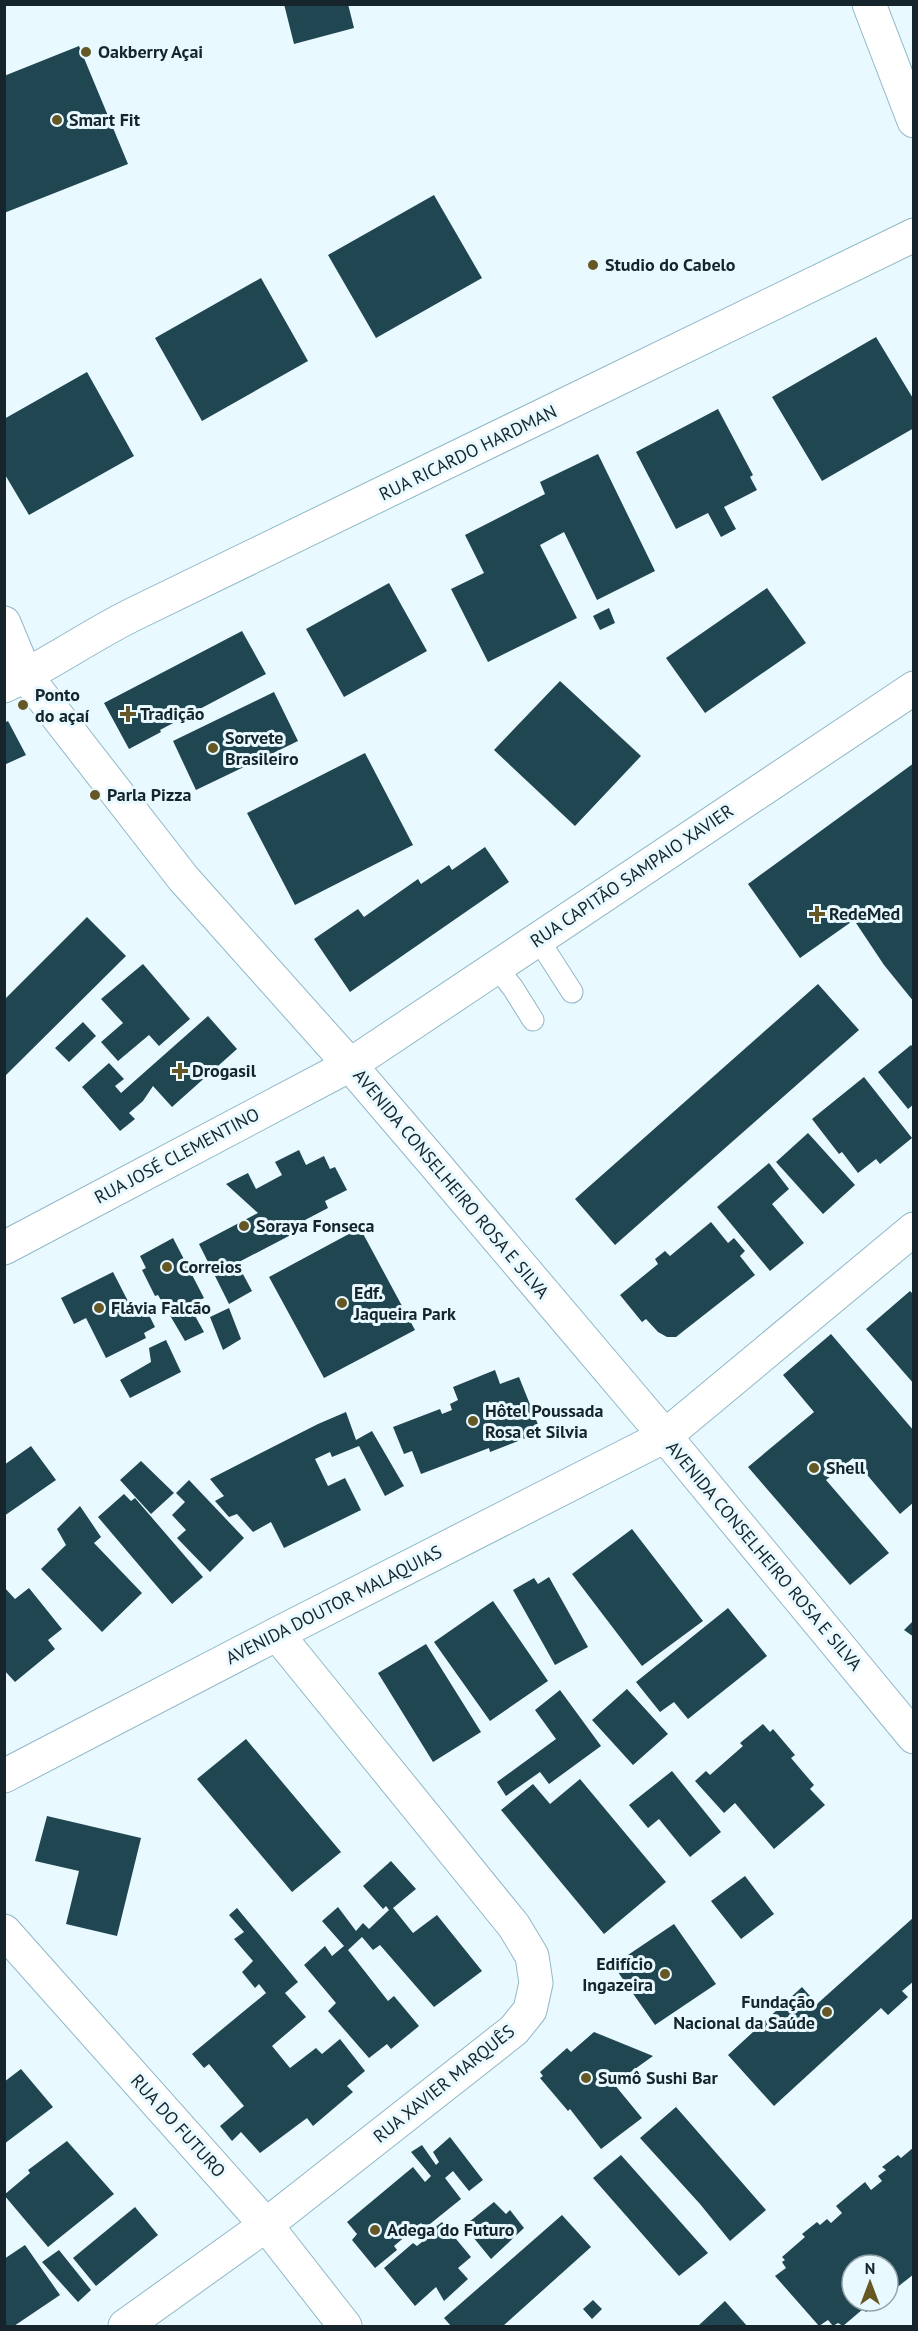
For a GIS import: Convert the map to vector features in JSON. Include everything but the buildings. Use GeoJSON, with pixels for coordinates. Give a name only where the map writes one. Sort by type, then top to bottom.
{"type":"FeatureCollection","features":[{"type":"Feature","properties":{"kind":"street"},"geometry":{"type":"LineString","coordinates":[[869,4],[914,121]]}},
{"type":"Feature","properties":{"kind":"street","name":"RUA RICARDO HARDMAN"},"geometry":{"type":"LineString","coordinates":[[15,681],[116,623],[914,235]]}},
{"type":"Feature","properties":{"kind":"street","name":"AVENIDA CONSELHEIRO ROSA E SILVA"},"geometry":{"type":"LineString","coordinates":[[4,623],[15,681],[183,878],[350,1065],[665,1436],[914,1737]]}},
{"type":"Feature","properties":{"kind":"street","name":"RUA CAPITÃO SAMPAIO XAVIER"},"geometry":{"type":"LineString","coordinates":[[350,1065],[914,688]]}},
{"type":"Feature","properties":{"kind":"street","name":"RUA JOSÉ CLEMENTINO"},"geometry":{"type":"LineString","coordinates":[[4,1248],[350,1065]]}},
{"type":"Feature","properties":{"kind":"street","name":"AVENIDA DOUTOR MALAQUIAS"},"geometry":{"type":"LineString","coordinates":[[4,1776],[665,1436],[914,1229]]}},
{"type":"Feature","properties":{"kind":"street","name":"RUA XAVIER MARQUÊS"},"geometry":{"type":"LineString","coordinates":[[125,2326],[266,2225],[514,2030],[530,2010],[536,1983],[532,1956],[514,1926],[277,1634]]}},
{"type":"Feature","properties":{"kind":"street","name":"RUA DO FUTURO"},"geometry":{"type":"LineString","coordinates":[[4,1931],[266,2225],[345,2326]]}},
{"type":"Feature","properties":{"kind":"lane"},"geometry":{"type":"LineString","coordinates":[[538,939],[572,992]]}},
{"type":"Feature","properties":{"kind":"lane"},"geometry":{"type":"LineString","coordinates":[[496,967],[513,988],[533,1020]]}},
{"type":"Feature","properties":{"kind":"place","name":"Oakberry Açai"},"geometry":{"type":"Point","coordinates":[86,52]}},
{"type":"Feature","properties":{"kind":"place","name":"Smart Fit"},"geometry":{"type":"Point","coordinates":[57,120]}},
{"type":"Feature","properties":{"kind":"place","name":"Studio do Cabelo"},"geometry":{"type":"Point","coordinates":[593,265]}},
{"type":"Feature","properties":{"kind":"place","name":"Ponto do açaí"},"geometry":{"type":"Point","coordinates":[23,705]}},
{"type":"Feature","properties":{"kind":"place","name":"Tradição"},"geometry":{"type":"Point","coordinates":[128,714]}},
{"type":"Feature","properties":{"kind":"place","name":"Sorvete Brasileiro"},"geometry":{"type":"Point","coordinates":[213,748]}},
{"type":"Feature","properties":{"kind":"place","name":"Parla Pizza"},"geometry":{"type":"Point","coordinates":[95,795]}},
{"type":"Feature","properties":{"kind":"place","name":"RedeMed"},"geometry":{"type":"Point","coordinates":[817,914]}},
{"type":"Feature","properties":{"kind":"place","name":"Drogasil"},"geometry":{"type":"Point","coordinates":[180,1071]}},
{"type":"Feature","properties":{"kind":"place","name":"Soraya Fonseca"},"geometry":{"type":"Point","coordinates":[244,1226]}},
{"type":"Feature","properties":{"kind":"place","name":"Correios"},"geometry":{"type":"Point","coordinates":[167,1267]}},
{"type":"Feature","properties":{"kind":"place","name":"Edf. Jaqueira Park"},"geometry":{"type":"Point","coordinates":[342,1303]}},
{"type":"Feature","properties":{"kind":"place","name":"Flávia Falcão"},"geometry":{"type":"Point","coordinates":[99,1308]}},
{"type":"Feature","properties":{"kind":"place","name":"Hôtel Poussada Rosa et Silvia"},"geometry":{"type":"Point","coordinates":[473,1421]}},
{"type":"Feature","properties":{"kind":"place","name":"Shell"},"geometry":{"type":"Point","coordinates":[814,1468]}},
{"type":"Feature","properties":{"kind":"place","name":"Edifício Ingazeira"},"geometry":{"type":"Point","coordinates":[665,1974]}},
{"type":"Feature","properties":{"kind":"place","name":"Fundação Nacional da Saúde"},"geometry":{"type":"Point","coordinates":[827,2012]}},
{"type":"Feature","properties":{"kind":"place","name":"Sumô Sushi Bar"},"geometry":{"type":"Point","coordinates":[586,2078]}},
{"type":"Feature","properties":{"kind":"place","name":"Adega do Futuro"},"geometry":{"type":"Point","coordinates":[375,2230]}}]}
